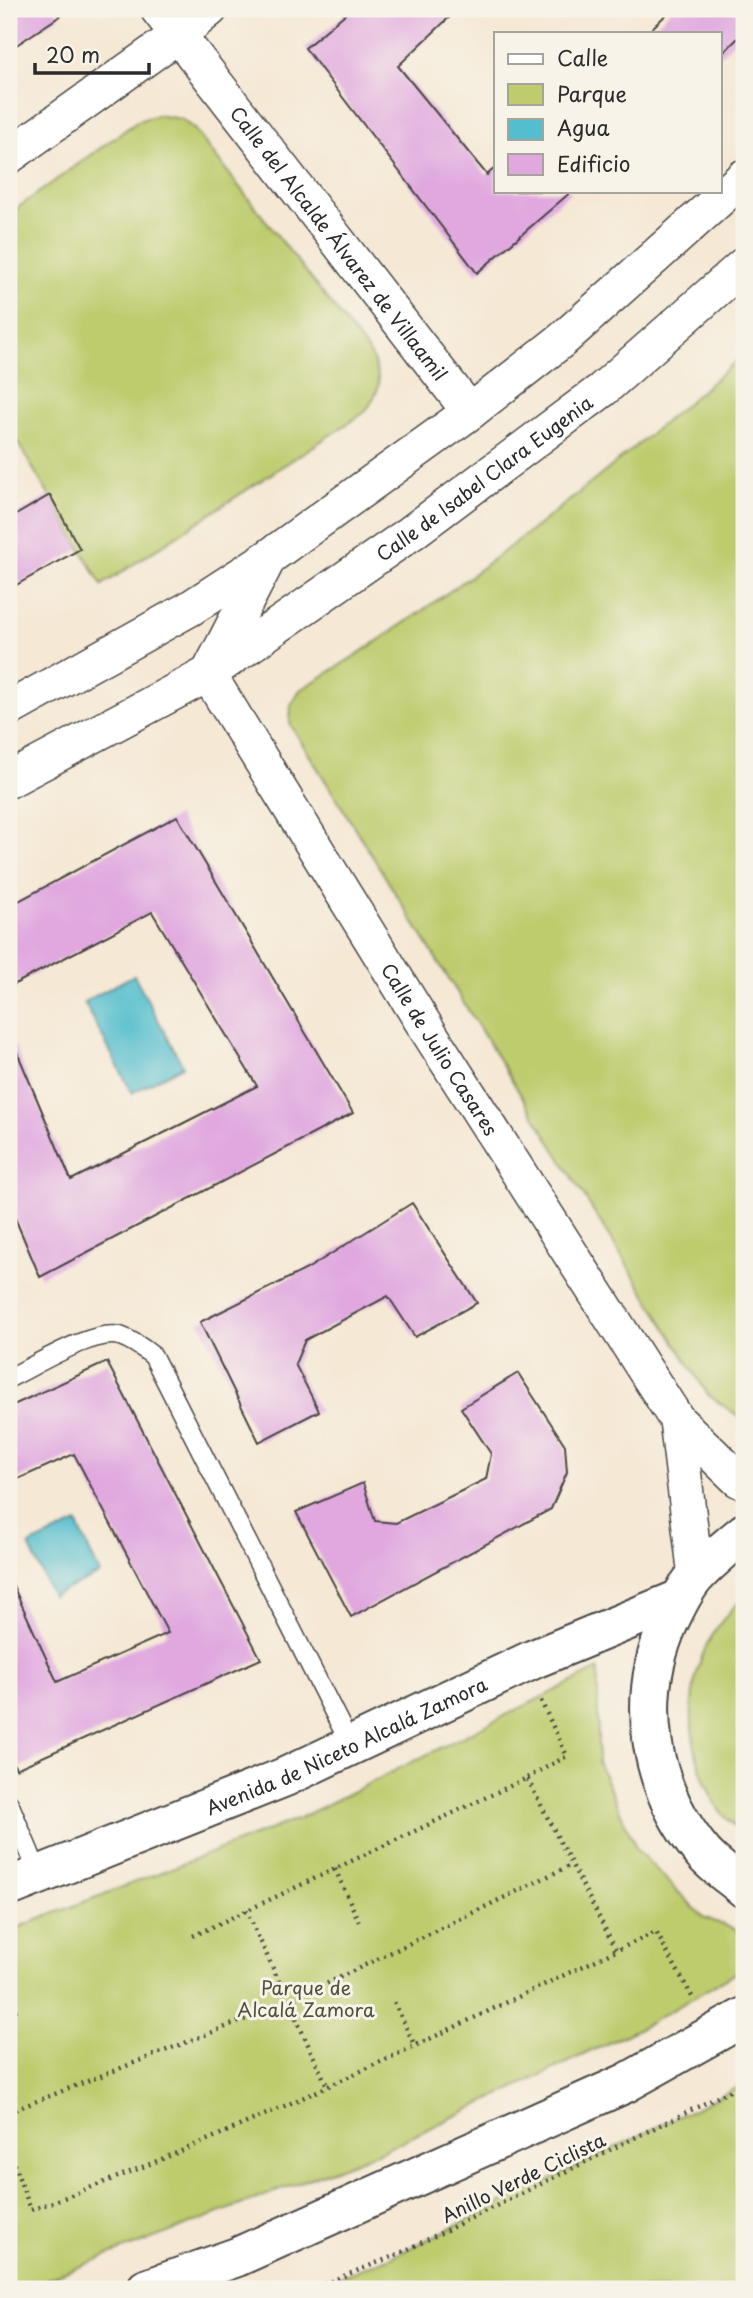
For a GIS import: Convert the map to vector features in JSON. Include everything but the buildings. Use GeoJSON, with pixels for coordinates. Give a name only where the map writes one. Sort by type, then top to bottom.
{"type":"FeatureCollection","features":[{"type":"Feature","properties":{"kind":"street"},"geometry":{"type":"LineString","coordinates":[[9,156],[168,22],[209,9]]}},
{"type":"Feature","properties":{"kind":"street","name":"Calle del Alcalde Álvarez de Villaamil"},"geometry":{"type":"LineString","coordinates":[[168,22],[470,412]]}},
{"type":"Feature","properties":{"kind":"street"},"geometry":{"type":"LineString","coordinates":[[9,709],[189,609],[269,557],[470,412],[562,340],[744,177]]}},
{"type":"Feature","properties":{"kind":"street","name":"Calle de Isabel Clara Eugenia"},"geometry":{"type":"LineString","coordinates":[[9,780],[208,674],[411,533],[602,390],[744,265]]}},
{"type":"Feature","properties":{"kind":"street"},"geometry":{"type":"LineString","coordinates":[[208,674],[269,557]]}},
{"type":"Feature","properties":{"kind":"street","name":"Calle de Julio Casares"},"geometry":{"type":"LineString","coordinates":[[208,674],[428,1031],[677,1420],[744,1482]]}},
{"type":"Feature","properties":{"kind":"street","name":"Calle de Julio Casares"},"geometry":{"type":"LineString","coordinates":[[677,1420],[688,1588]]}},
{"type":"Feature","properties":{"kind":"street"},"geometry":{"type":"LineString","coordinates":[[744,1533],[688,1588],[657,1648],[649,1703],[654,1758],[673,1810],[705,1855],[744,1888]]}},
{"type":"Feature","properties":{"kind":"street","name":"Avenida de Niceto Alcalá Zamora"},"geometry":{"type":"LineString","coordinates":[[24,1881],[285,1777],[688,1588]]}},
{"type":"Feature","properties":{"kind":"street"},"geometry":{"type":"LineString","coordinates":[[146,2289],[237,2257],[614,2089],[728,2026]]}},
{"type":"Feature","properties":{"kind":"lane"},"geometry":{"type":"LineString","coordinates":[[9,1378],[90,1339],[118,1336],[140,1345],[153,1356],[351,1746]]}},
{"type":"Feature","properties":{"kind":"lane"},"geometry":{"type":"LineString","coordinates":[[9,1803],[24,1881]]}},
{"type":"Feature","properties":{"kind":"path"},"geometry":{"type":"LineString","coordinates":[[193,1936],[527,1778],[567,1756],[524,1664]]}},
{"type":"Feature","properties":{"kind":"path"},"geometry":{"type":"LineString","coordinates":[[527,1778],[616,1950]]}},
{"type":"Feature","properties":{"kind":"path"},"geometry":{"type":"LineString","coordinates":[[9,2112],[289,2002],[571,1865]]}},
{"type":"Feature","properties":{"kind":"path"},"geometry":{"type":"LineString","coordinates":[[335,1868],[361,1926]]}},
{"type":"Feature","properties":{"kind":"path"},"geometry":{"type":"LineString","coordinates":[[246,1910],[328,2088]]}},
{"type":"Feature","properties":{"kind":"path"},"geometry":{"type":"LineString","coordinates":[[9,2151],[31,2210],[138,2170],[328,2088],[656,1932],[728,2026]]}},
{"type":"Feature","properties":{"kind":"path"},"geometry":{"type":"LineString","coordinates":[[394,2001],[415,2046]]}},
{"type":"Feature","properties":{"kind":"path"},"geometry":{"type":"LineString","coordinates":[[9,2013],[20,2008]]}},
{"type":"Feature","properties":{"kind":"path","name":"Anillo Verde Ciclista"},"geometry":{"type":"LineString","coordinates":[[311,2289],[394,2256],[744,2084]]}},
{"type":"Feature","properties":{"kind":"green space"},"geometry":{"type":"Polygon","coordinates":[[[157,115],[181,119],[194,129],[371,355],[379,385],[365,412],[102,585],[9,428],[9,214],[138,121],[157,115]]]}},
{"type":"Feature","properties":{"kind":"green space"},"geometry":{"type":"Polygon","coordinates":[[[744,354],[744,1420],[708,1395],[290,724],[291,705],[300,690],[417,614],[530,532],[744,354]]]}},
{"type":"Feature","properties":{"kind":"green space"},"geometry":{"type":"Polygon","coordinates":[[[744,1598],[744,1835],[718,1808],[705,1782],[696,1754],[692,1697],[708,1643],[723,1619],[744,1598]]]}},
{"type":"Feature","properties":{"kind":"green space","name":"Parque de Alcalá Zamora"},"geometry":{"type":"Polygon","coordinates":[[[598,1669],[598,1762],[637,1850],[703,1917],[744,1933],[744,1968],[648,2024],[384,2150],[21,2289],[9,2289],[9,1931],[300,1818],[598,1669]]]}},
{"type":"Feature","properties":{"kind":"green space"},"geometry":{"type":"Polygon","coordinates":[[[744,2084],[744,2289],[308,2289],[394,2256],[744,2084]]]}},
{"type":"Feature","properties":{"kind":"water"},"geometry":{"type":"Polygon","coordinates":[[[134,975],[183,1066],[132,1093],[84,1002],[134,975]]]}},
{"type":"Feature","properties":{"kind":"water"},"geometry":{"type":"Polygon","coordinates":[[[77,1523],[100,1574],[52,1596],[29,1545],[77,1523]]]}}]}
